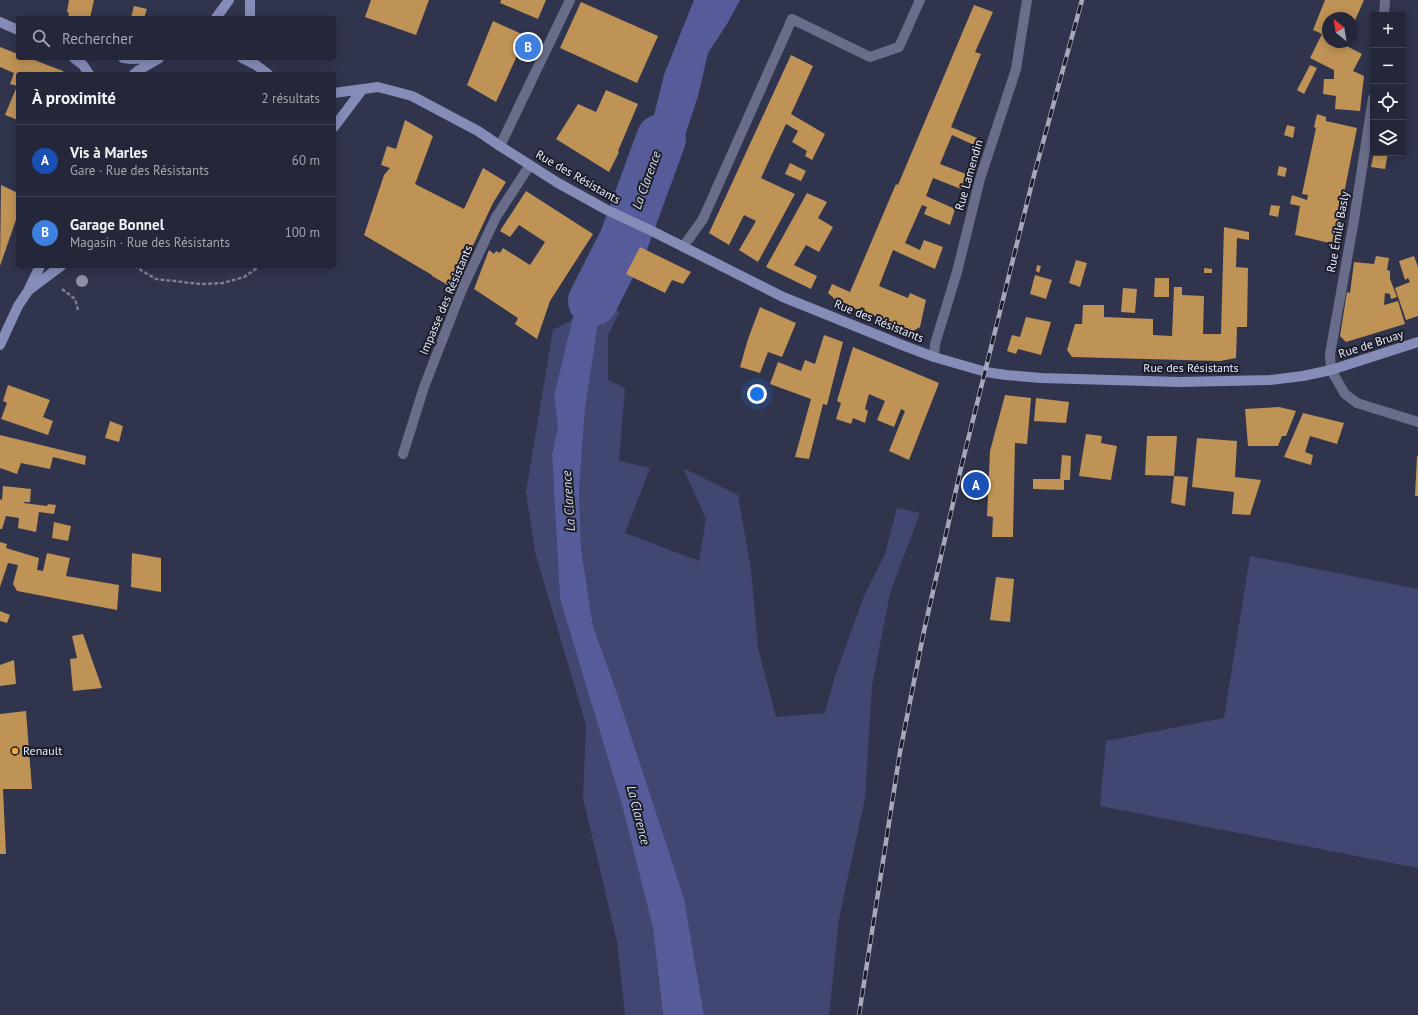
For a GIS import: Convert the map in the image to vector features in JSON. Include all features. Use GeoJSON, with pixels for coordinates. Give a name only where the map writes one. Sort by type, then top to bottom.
{"type":"FeatureCollection","features":[{"type":"Feature","properties":{"kind":"main road"},"geometry":{"type":"LineString","coordinates":[[217,16],[229,0]]}},
{"type":"Feature","properties":{"kind":"main road"},"geometry":{"type":"LineString","coordinates":[[250,0],[250,16]]}},
{"type":"Feature","properties":{"kind":"main road"},"geometry":{"type":"LineString","coordinates":[[0,22],[16,29]]}},
{"type":"Feature","properties":{"kind":"main road"},"geometry":{"type":"LineString","coordinates":[[77,60],[83,65],[88,72]]}},
{"type":"Feature","properties":{"kind":"main road"},"geometry":{"type":"LineString","coordinates":[[136,72],[156,60]]}},
{"type":"Feature","properties":{"kind":"main road"},"geometry":{"type":"LineString","coordinates":[[255,62],[266,72]]}},
{"type":"Feature","properties":{"kind":"main road","name":"Rue des Résistants"},"geometry":{"type":"LineString","coordinates":[[336,93],[378,87],[412,96],[478,131],[558,183],[607,210],[783,297],[934,357],[986,372],[1006,375],[1092,380],[1180,382],[1270,380],[1303,376],[1331,370]]}},
{"type":"Feature","properties":{"kind":"main road"},"geometry":{"type":"LineString","coordinates":[[336,123],[362,90]]}},
{"type":"Feature","properties":{"kind":"main road"},"geometry":{"type":"LineString","coordinates":[[0,345],[18,306],[28,291],[39,268]]}},
{"type":"Feature","properties":{"kind":"main road"},"geometry":{"type":"LineString","coordinates":[[28,291],[58,268]]}},
{"type":"Feature","properties":{"kind":"main road","name":"Rue de Bruay"},"geometry":{"type":"LineString","coordinates":[[1331,370],[1418,342]]}},
{"type":"Feature","properties":{"kind":"street"},"geometry":{"type":"LineString","coordinates":[[500,146],[570,0]]}},
{"type":"Feature","properties":{"kind":"street"},"geometry":{"type":"LineString","coordinates":[[683,247],[703,219],[792,19],[870,57],[899,47],[920,0]]}},
{"type":"Feature","properties":{"kind":"street","name":"Rue Lamendin"},"geometry":{"type":"LineString","coordinates":[[934,357],[935,344],[957,272],[980,179],[1016,69],[1028,0]]}},
{"type":"Feature","properties":{"kind":"street"},"geometry":{"type":"LineString","coordinates":[[1384,12],[1385,0]]}},
{"type":"Feature","properties":{"kind":"street","name":"Rue Émile Basly"},"geometry":{"type":"LineString","coordinates":[[1331,370],[1330,354],[1354,220],[1370,117]]}},
{"type":"Feature","properties":{"kind":"street","name":"Impasse des Résistants"},"geometry":{"type":"LineString","coordinates":[[403,454],[424,387],[463,287],[496,217],[530,165]]}},
{"type":"Feature","properties":{"kind":"street"},"geometry":{"type":"LineString","coordinates":[[1331,370],[1345,394],[1357,403],[1418,422]]}},
{"type":"Feature","properties":{"kind":"path"},"geometry":{"type":"LineString","coordinates":[[137,268],[156,279],[200,284],[223,283],[244,277],[257,268]]}},
{"type":"Feature","properties":{"kind":"path"},"geometry":{"type":"LineString","coordinates":[[47,276],[75,299],[78,310]]}},
{"type":"Feature","properties":{"kind":"shaded area"},"geometry":{"type":"Polygon","coordinates":[[[606,303],[620,312],[608,335],[608,380],[625,388],[619,461],[650,468],[625,533],[699,561],[706,519],[683,468],[738,495],[751,569],[758,648],[776,717],[825,713],[835,676],[864,596],[885,554],[897,508],[920,513],[890,593],[872,686],[865,798],[839,919],[829,1015],[704,1015],[684,898],[618,696],[593,626],[581,548],[579,490],[585,410],[598,323],[606,303]]]}},
{"type":"Feature","properties":{"kind":"shaded area"},"geometry":{"type":"Polygon","coordinates":[[[572,320],[554,396],[558,426],[552,455],[560,599],[622,805],[653,928],[663,1015],[625,1015],[617,942],[583,798],[586,725],[535,552],[526,492],[553,330],[572,320]]]}},
{"type":"Feature","properties":{"kind":"shaded area"},"geometry":{"type":"Polygon","coordinates":[[[1250,556],[1418,589],[1418,868],[1100,806],[1106,741],[1224,718],[1250,556]]]}},
{"type":"Feature","properties":{"kind":"water"},"geometry":{"type":"Polygon","coordinates":[[[694,0],[740,0],[727,24],[708,53],[698,96],[680,151],[655,213],[628,199],[637,184],[664,75],[694,0]]]}},
{"type":"Feature","properties":{"kind":"water"},"geometry":{"type":"Polygon","coordinates":[[[617,236],[640,247],[626,274],[613,290],[598,323],[585,410],[579,490],[581,548],[593,626],[618,696],[684,898],[704,1015],[663,1015],[653,928],[622,805],[560,599],[552,455],[558,426],[554,396],[572,320],[584,294],[617,236]]]}},
{"type":"Feature","properties":{"kind":"building"},"geometry":{"type":"Polygon","coordinates":[[[69,0],[94,0],[90,16],[68,16],[69,13],[67,12],[69,0]]]}},
{"type":"Feature","properties":{"kind":"building"},"geometry":{"type":"Polygon","coordinates":[[[371,0],[429,0],[416,35],[365,17],[371,0]]]}},
{"type":"Feature","properties":{"kind":"building"},"geometry":{"type":"Polygon","coordinates":[[[501,0],[546,0],[538,19],[500,3],[501,0]]]}},
{"type":"Feature","properties":{"kind":"building"},"geometry":{"type":"Polygon","coordinates":[[[1325,0],[1364,0],[1358,14],[1358,12],[1322,12],[1322,34],[1313,30],[1325,0]]]}},
{"type":"Feature","properties":{"kind":"building"},"geometry":{"type":"Polygon","coordinates":[[[581,2],[658,36],[637,83],[560,48],[581,2]]]}},
{"type":"Feature","properties":{"kind":"building"},"geometry":{"type":"Polygon","coordinates":[[[974,5],[993,12],[975,52],[981,54],[951,127],[977,138],[974,145],[952,135],[940,164],[966,174],[961,189],[933,178],[926,196],[955,209],[950,225],[924,214],[927,207],[922,205],[905,243],[920,250],[924,240],[943,247],[935,269],[893,250],[879,286],[908,298],[910,293],[926,300],[920,327],[913,331],[838,302],[828,293],[832,284],[850,292],[896,184],[898,185],[974,5]]]}},
{"type":"Feature","properties":{"kind":"building"},"geometry":{"type":"Polygon","coordinates":[[[134,6],[147,9],[145,16],[132,16],[134,6]]]}},
{"type":"Feature","properties":{"kind":"building"},"geometry":{"type":"Polygon","coordinates":[[[493,21],[526,36],[496,102],[467,85],[493,21]]]}},
{"type":"Feature","properties":{"kind":"building"},"geometry":{"type":"Polygon","coordinates":[[[1322,34],[1322,48],[1350,48],[1362,54],[1353,71],[1364,76],[1360,111],[1335,109],[1336,96],[1323,94],[1324,79],[1334,79],[1334,70],[1310,58],[1322,34]]]}},
{"type":"Feature","properties":{"kind":"building"},"geometry":{"type":"Polygon","coordinates":[[[0,47],[16,53],[16,60],[34,60],[63,72],[16,72],[16,86],[10,84],[14,73],[0,67],[0,47]]]}},
{"type":"Feature","properties":{"kind":"building"},"geometry":{"type":"Polygon","coordinates":[[[791,55],[813,66],[791,114],[825,134],[812,160],[805,156],[807,151],[792,142],[798,131],[786,124],[761,178],[795,194],[758,262],[739,250],[756,221],[744,215],[729,245],[709,233],[791,55]]]}},
{"type":"Feature","properties":{"kind":"building"},"geometry":{"type":"Polygon","coordinates":[[[1310,65],[1317,68],[1304,94],[1297,90],[1310,65]]]}},
{"type":"Feature","properties":{"kind":"building"},"geometry":{"type":"Polygon","coordinates":[[[16,88],[16,119],[5,115],[16,88]]]}},
{"type":"Feature","properties":{"kind":"building"},"geometry":{"type":"Polygon","coordinates":[[[606,90],[638,104],[618,151],[619,152],[609,172],[556,139],[578,104],[596,112],[606,90]]]}},
{"type":"Feature","properties":{"kind":"building"},"geometry":{"type":"Polygon","coordinates":[[[1317,114],[1326,117],[1326,121],[1357,128],[1334,244],[1295,235],[1300,206],[1290,204],[1292,195],[1307,200],[1308,195],[1302,194],[1316,128],[1314,127],[1317,114]]]}},
{"type":"Feature","properties":{"kind":"building"},"geometry":{"type":"Polygon","coordinates":[[[405,120],[433,136],[415,184],[464,209],[483,168],[506,182],[493,203],[453,288],[364,235],[384,175],[390,168],[381,165],[387,146],[396,149],[405,120]]]}},
{"type":"Feature","properties":{"kind":"building"},"geometry":{"type":"Polygon","coordinates":[[[1287,125],[1295,127],[1293,138],[1284,135],[1287,125]]]}},
{"type":"Feature","properties":{"kind":"building"},"geometry":{"type":"Polygon","coordinates":[[[1373,156],[1387,156],[1385,169],[1371,167],[1373,156]]]}},
{"type":"Feature","properties":{"kind":"building"},"geometry":{"type":"Polygon","coordinates":[[[790,163],[806,171],[801,181],[785,174],[790,163]]]}},
{"type":"Feature","properties":{"kind":"building"},"geometry":{"type":"Polygon","coordinates":[[[1279,166],[1287,168],[1285,177],[1277,175],[1279,166]]]}},
{"type":"Feature","properties":{"kind":"building"},"geometry":{"type":"Polygon","coordinates":[[[1,185],[16,192],[16,220],[0,266],[1,185]]]}},
{"type":"Feature","properties":{"kind":"building"},"geometry":{"type":"Polygon","coordinates":[[[526,191],[593,234],[550,301],[537,339],[515,324],[518,318],[474,289],[489,250],[494,254],[496,251],[500,253],[503,248],[530,265],[545,242],[519,225],[510,237],[500,231],[526,191]]]}},
{"type":"Feature","properties":{"kind":"building"},"geometry":{"type":"Polygon","coordinates":[[[807,193],[827,202],[818,218],[833,227],[819,252],[806,245],[794,265],[817,276],[811,289],[766,267],[807,193]]]}},
{"type":"Feature","properties":{"kind":"building"},"geometry":{"type":"Polygon","coordinates":[[[1271,205],[1280,206],[1278,217],[1269,215],[1271,205]]]}},
{"type":"Feature","properties":{"kind":"building"},"geometry":{"type":"Polygon","coordinates":[[[1224,227],[1249,232],[1249,240],[1237,238],[1236,267],[1248,268],[1247,327],[1237,327],[1236,358],[1220,361],[1072,357],[1067,350],[1075,324],[1082,324],[1083,305],[1104,305],[1104,317],[1153,319],[1153,335],[1172,336],[1174,287],[1182,287],[1182,295],[1204,296],[1203,334],[1221,334],[1224,227]]]}},
{"type":"Feature","properties":{"kind":"building"},"geometry":{"type":"Polygon","coordinates":[[[640,247],[691,272],[683,284],[672,280],[665,293],[626,274],[640,247]]]}},
{"type":"Feature","properties":{"kind":"building"},"geometry":{"type":"Polygon","coordinates":[[[1376,256],[1389,258],[1387,270],[1390,271],[1390,279],[1397,297],[1391,299],[1390,294],[1385,293],[1384,305],[1398,301],[1405,324],[1346,342],[1340,336],[1347,292],[1350,293],[1354,262],[1374,264],[1376,256]]]}},
{"type":"Feature","properties":{"kind":"building"},"geometry":{"type":"Polygon","coordinates":[[[1414,256],[1418,267],[1418,316],[1406,320],[1395,288],[1410,282],[1408,278],[1405,280],[1399,261],[1414,256]]]}},
{"type":"Feature","properties":{"kind":"building"},"geometry":{"type":"Polygon","coordinates":[[[1076,260],[1087,263],[1080,287],[1069,283],[1076,260]]]}},
{"type":"Feature","properties":{"kind":"building"},"geometry":{"type":"Polygon","coordinates":[[[1037,265],[1041,266],[1039,273],[1036,271],[1037,265]]]}},
{"type":"Feature","properties":{"kind":"building"},"geometry":{"type":"Polygon","coordinates":[[[1204,268],[1212,269],[1212,273],[1204,273],[1204,268]]]}},
{"type":"Feature","properties":{"kind":"building"},"geometry":{"type":"Polygon","coordinates":[[[1035,275],[1052,280],[1046,299],[1030,294],[1035,275]]]}},
{"type":"Feature","properties":{"kind":"building"},"geometry":{"type":"Polygon","coordinates":[[[1155,278],[1169,278],[1169,297],[1154,297],[1155,278]]]}},
{"type":"Feature","properties":{"kind":"building"},"geometry":{"type":"Polygon","coordinates":[[[1123,288],[1137,289],[1135,313],[1121,312],[1123,288]]]}},
{"type":"Feature","properties":{"kind":"building"},"geometry":{"type":"Polygon","coordinates":[[[760,307],[796,323],[782,357],[768,352],[760,373],[740,367],[748,339],[760,307]]]}},
{"type":"Feature","properties":{"kind":"building"},"geometry":{"type":"Polygon","coordinates":[[[1026,317],[1051,322],[1041,355],[1018,349],[1016,354],[1007,351],[1012,335],[1020,337],[1026,317]]]}},
{"type":"Feature","properties":{"kind":"building"},"geometry":{"type":"Polygon","coordinates":[[[824,335],[843,342],[827,405],[823,404],[809,459],[795,457],[811,399],[770,384],[778,362],[801,371],[805,360],[815,364],[824,335]]]}},
{"type":"Feature","properties":{"kind":"building"},"geometry":{"type":"Polygon","coordinates":[[[853,347],[939,383],[909,460],[889,451],[905,411],[901,409],[894,427],[877,420],[885,401],[869,394],[865,409],[868,411],[865,423],[853,418],[851,424],[836,419],[841,403],[837,401],[853,347]]]}},
{"type":"Feature","properties":{"kind":"building"},"geometry":{"type":"Polygon","coordinates":[[[8,385],[50,400],[43,417],[53,421],[48,435],[1,419],[7,403],[3,401],[8,385]]]}},
{"type":"Feature","properties":{"kind":"building"},"geometry":{"type":"Polygon","coordinates":[[[1005,395],[1031,398],[1027,444],[1015,443],[1013,537],[992,537],[993,517],[987,516],[990,451],[1005,395]]]}},
{"type":"Feature","properties":{"kind":"building"},"geometry":{"type":"Polygon","coordinates":[[[1036,398],[1069,402],[1066,423],[1034,421],[1036,398]]]}},
{"type":"Feature","properties":{"kind":"building"},"geometry":{"type":"Polygon","coordinates":[[[1279,407],[1296,411],[1286,436],[1282,436],[1278,446],[1248,446],[1245,409],[1279,407]]]}},
{"type":"Feature","properties":{"kind":"building"},"geometry":{"type":"Polygon","coordinates":[[[1303,413],[1344,423],[1337,444],[1310,436],[1305,452],[1313,455],[1311,465],[1284,457],[1303,413]]]}},
{"type":"Feature","properties":{"kind":"building"},"geometry":{"type":"Polygon","coordinates":[[[110,421],[123,426],[119,442],[105,438],[110,421]]]}},
{"type":"Feature","properties":{"kind":"building"},"geometry":{"type":"Polygon","coordinates":[[[1086,434],[1102,436],[1101,443],[1117,446],[1111,480],[1079,476],[1086,434]]]}},
{"type":"Feature","properties":{"kind":"building"},"geometry":{"type":"Polygon","coordinates":[[[0,435],[86,456],[85,465],[53,457],[50,469],[21,463],[17,474],[0,468],[0,435]]]}},
{"type":"Feature","properties":{"kind":"building"},"geometry":{"type":"Polygon","coordinates":[[[1147,436],[1177,436],[1174,476],[1145,475],[1147,436]]]}},
{"type":"Feature","properties":{"kind":"building"},"geometry":{"type":"Polygon","coordinates":[[[1197,438],[1237,441],[1235,477],[1261,480],[1250,515],[1232,514],[1234,492],[1192,487],[1197,438]]]}},
{"type":"Feature","properties":{"kind":"building"},"geometry":{"type":"Polygon","coordinates":[[[1062,455],[1071,456],[1070,480],[1064,480],[1064,490],[1033,489],[1033,479],[1060,479],[1062,455]]]}},
{"type":"Feature","properties":{"kind":"building"},"geometry":{"type":"Polygon","coordinates":[[[1417,456],[1418,496],[1415,496],[1417,456]]]}},
{"type":"Feature","properties":{"kind":"building"},"geometry":{"type":"Polygon","coordinates":[[[1174,476],[1188,477],[1185,506],[1171,503],[1174,476]]]}},
{"type":"Feature","properties":{"kind":"building"},"geometry":{"type":"Polygon","coordinates":[[[3,486],[31,489],[30,502],[24,503],[47,506],[48,504],[56,505],[54,514],[39,512],[36,532],[18,528],[19,518],[6,516],[2,529],[0,529],[0,499],[2,500],[3,486]]]}},
{"type":"Feature","properties":{"kind":"building"},"geometry":{"type":"Polygon","coordinates":[[[54,522],[71,526],[68,541],[52,538],[54,522]]]}},
{"type":"Feature","properties":{"kind":"building"},"geometry":{"type":"Polygon","coordinates":[[[0,542],[7,544],[6,548],[39,558],[37,570],[43,571],[47,553],[70,558],[66,576],[119,585],[117,610],[17,591],[13,584],[18,565],[8,563],[0,587],[0,542]]]}},
{"type":"Feature","properties":{"kind":"building"},"geometry":{"type":"Polygon","coordinates":[[[132,553],[161,558],[161,592],[131,587],[132,553]]]}},
{"type":"Feature","properties":{"kind":"building"},"geometry":{"type":"Polygon","coordinates":[[[996,577],[1014,579],[1010,622],[990,620],[996,577]]]}},
{"type":"Feature","properties":{"kind":"building"},"geometry":{"type":"Polygon","coordinates":[[[0,611],[10,615],[7,623],[0,621],[0,611]]]}},
{"type":"Feature","properties":{"kind":"building"},"geometry":{"type":"Polygon","coordinates":[[[83,634],[102,688],[73,691],[70,659],[77,658],[72,636],[83,634]]]}},
{"type":"Feature","properties":{"kind":"building"},"geometry":{"type":"Polygon","coordinates":[[[14,660],[16,684],[0,686],[0,665],[14,660]]]}},
{"type":"Feature","properties":{"kind":"building","name":"Renault"},"geometry":{"type":"Polygon","coordinates":[[[26,711],[32,789],[3,789],[6,854],[0,854],[0,714],[26,711]]]}},
{"type":"Feature","properties":{"kind":"waterway","name":"La Clarence"},"geometry":{"type":"LineString","coordinates":[[593,301],[624,240],[661,139]]}},
{"type":"Feature","properties":{"kind":"railway"},"geometry":{"type":"LineString","coordinates":[[859,1015],[900,752],[924,631],[961,468],[1033,179],[1082,0]]}},
{"type":"Feature","properties":{"kind":"place","name":"Garage Bonnel"},"geometry":{"type":"Point","coordinates":[528,47]}},
{"type":"Feature","properties":{"kind":"place","name":"Vis à Marles"},"geometry":{"type":"Point","coordinates":[976,485]}},
{"type":"Feature","properties":{"kind":"place","name":"Renault"},"geometry":{"type":"Point","coordinates":[15,751]}}]}
